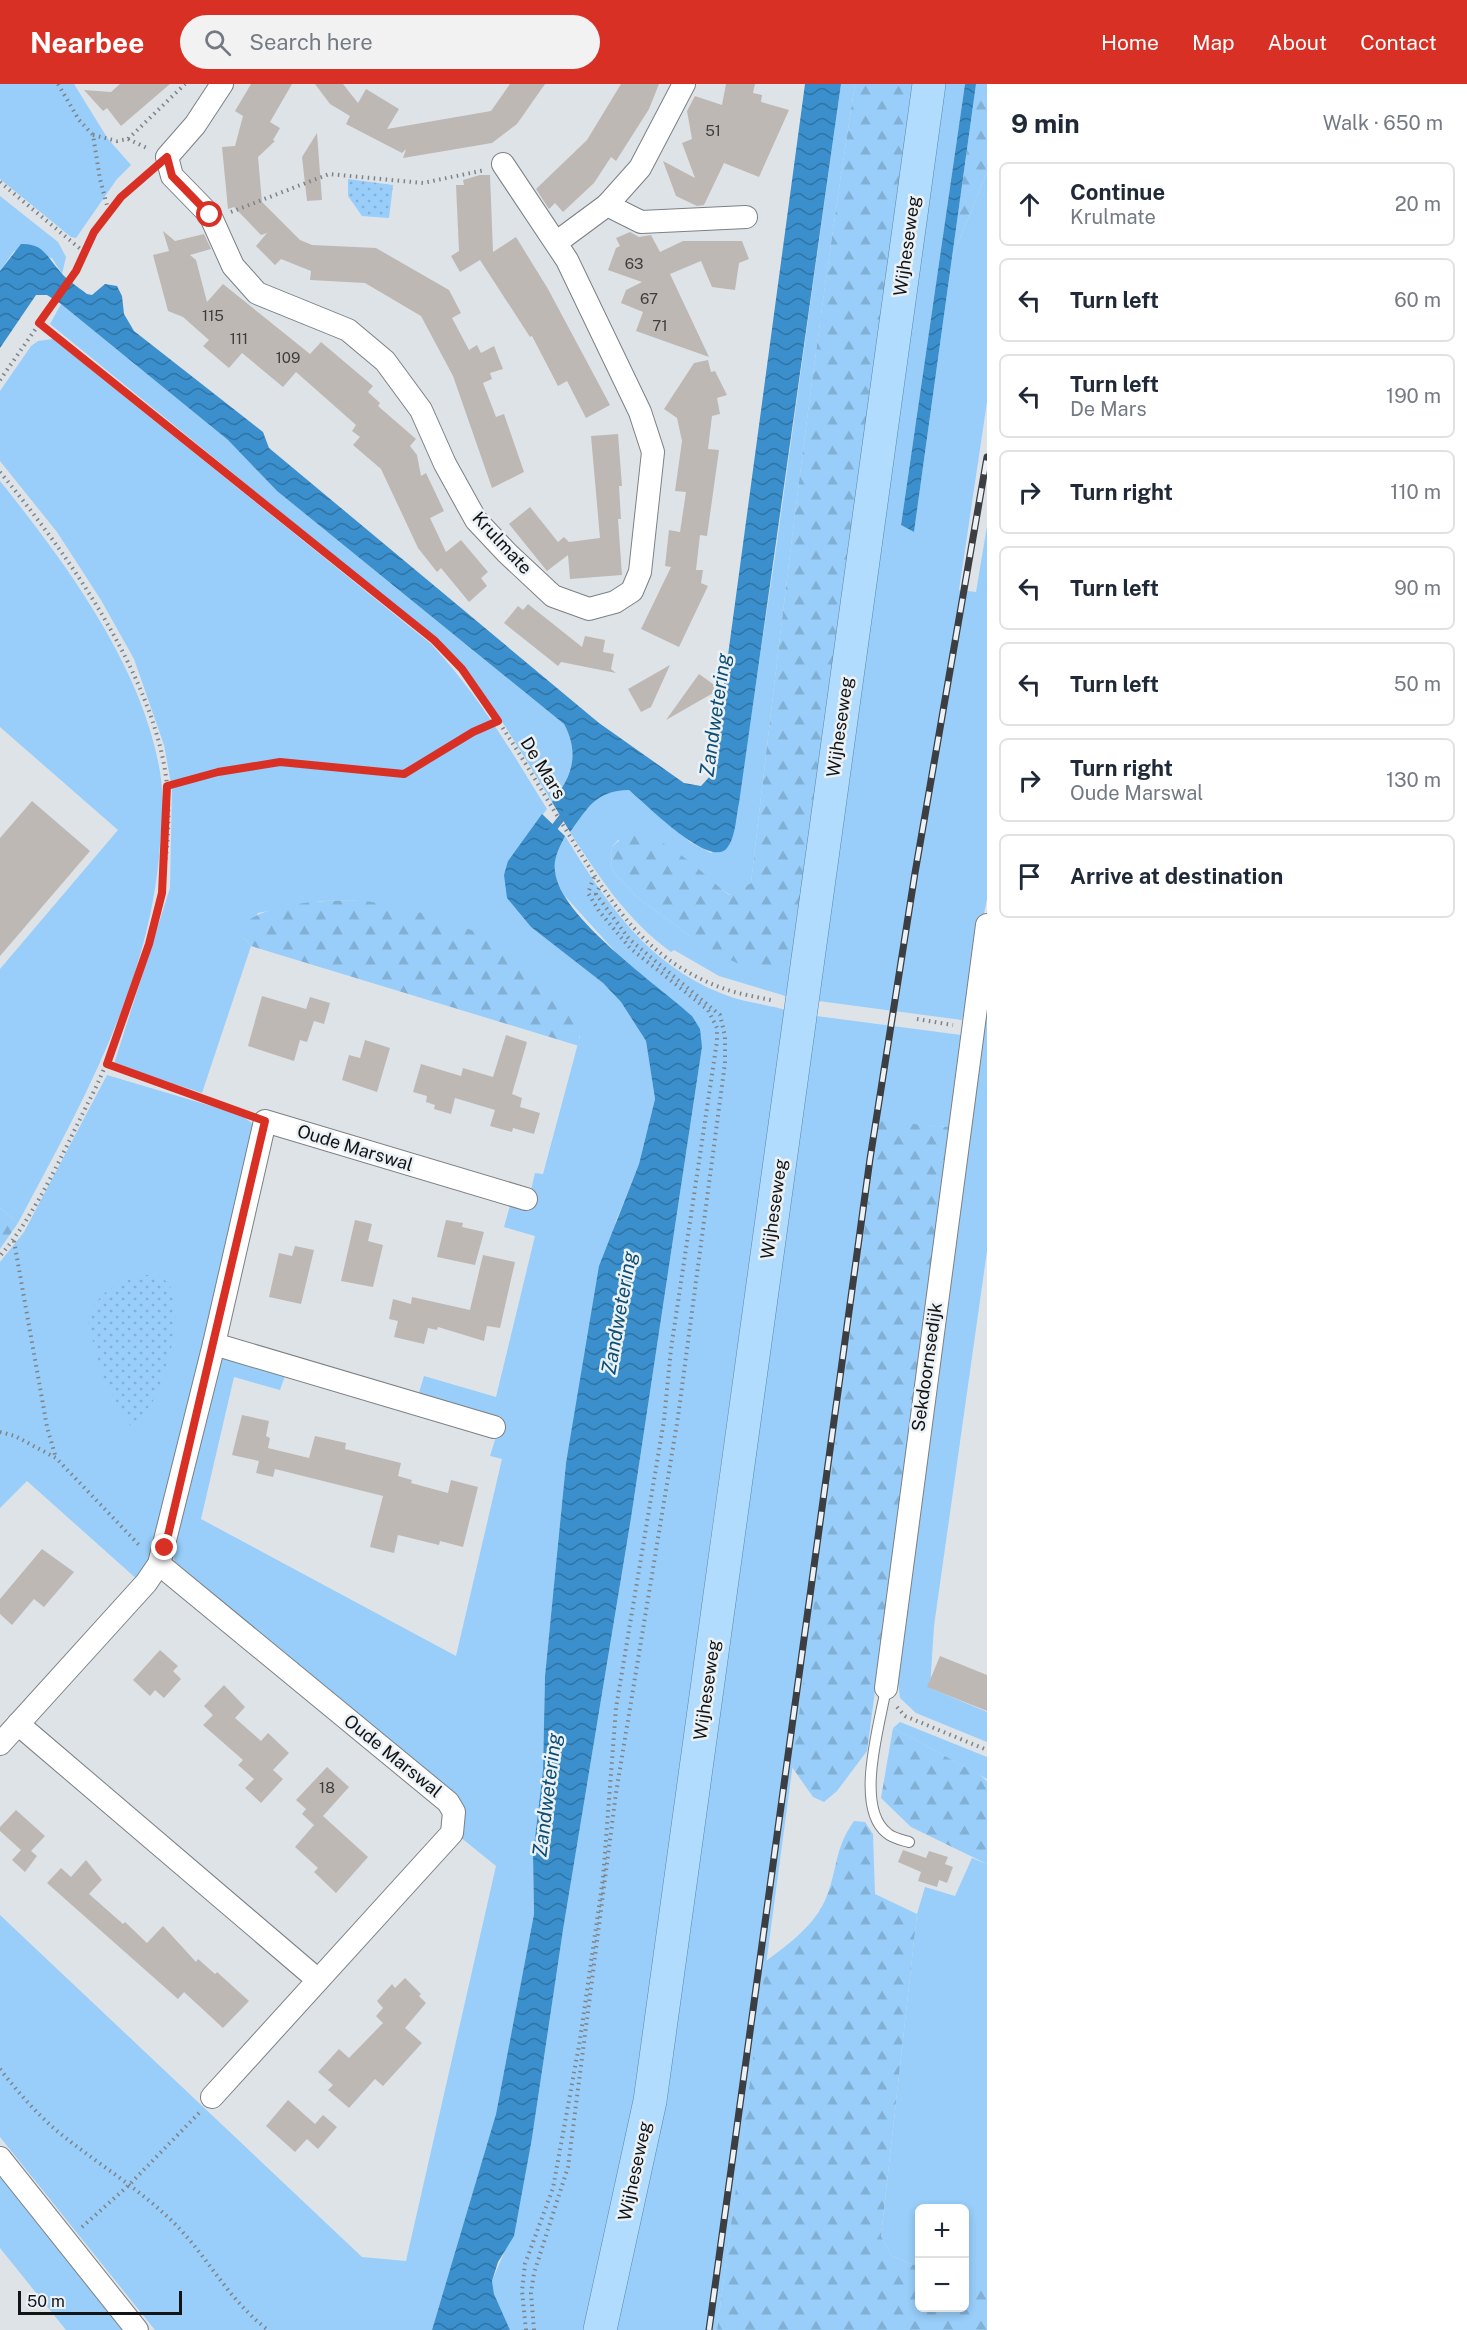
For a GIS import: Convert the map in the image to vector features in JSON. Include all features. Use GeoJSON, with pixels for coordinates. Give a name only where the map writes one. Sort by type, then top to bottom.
{"type":"FeatureCollection","features":[{"type":"Feature","properties":{"kind":"main road","name":"Wijheseweg"},"geometry":{"type":"LineString","coordinates":[[600,2330],[650,2101],[929,84]]}},
{"type":"Feature","properties":{"kind":"street"},"geometry":{"type":"LineString","coordinates":[[167,157],[195,124],[222,84]]}},
{"type":"Feature","properties":{"kind":"street"},"geometry":{"type":"LineString","coordinates":[[556,242],[607,205],[640,168],[684,84]]}},
{"type":"Feature","properties":{"kind":"street","name":"Krulmate"},"geometry":{"type":"LineString","coordinates":[[167,157],[172,176],[212,219],[233,266],[257,293],[348,330],[385,360],[421,410],[445,464],[476,520],[553,596],[589,609],[615,602],[632,591],[640,572],[653,452],[640,412],[556,242],[503,164]]}},
{"type":"Feature","properties":{"kind":"street"},"geometry":{"type":"LineString","coordinates":[[607,205],[641,222],[746,217]]}},
{"type":"Feature","properties":{"kind":"street","name":"Sekdoornsedijk"},"geometry":{"type":"LineString","coordinates":[[886,1688],[987,925]]}},
{"type":"Feature","properties":{"kind":"street"},"geometry":{"type":"LineString","coordinates":[[0,1744],[146,1583],[159,1564],[214,1344],[265,1121]]}},
{"type":"Feature","properties":{"kind":"street","name":"Oude Marswal"},"geometry":{"type":"LineString","coordinates":[[265,1121],[526,1199]]}},
{"type":"Feature","properties":{"kind":"street"},"geometry":{"type":"LineString","coordinates":[[214,1344],[494,1427]]}},
{"type":"Feature","properties":{"kind":"street","name":"Oude Marswal"},"geometry":{"type":"LineString","coordinates":[[159,1564],[448,1802],[454,1812],[452,1833],[212,2097]]}},
{"type":"Feature","properties":{"kind":"street"},"geometry":{"type":"LineString","coordinates":[[18,1724],[318,1980]]}},
{"type":"Feature","properties":{"kind":"street"},"geometry":{"type":"LineString","coordinates":[[0,2158],[137,2330]]}},
{"type":"Feature","properties":{"kind":"lane"},"geometry":{"type":"LineString","coordinates":[[886,1688],[869,1791],[873,1811],[886,1833],[909,1842]]}},
{"type":"Feature","properties":{"kind":"path"},"geometry":{"type":"LineString","coordinates":[[58,84],[79,120],[93,135],[117,141],[128,139],[185,84]]}},
{"type":"Feature","properties":{"kind":"path"},"geometry":{"type":"LineString","coordinates":[[93,135],[100,179],[109,213]]}},
{"type":"Feature","properties":{"kind":"path"},"geometry":{"type":"LineString","coordinates":[[0,380],[76,271],[94,232],[121,197],[167,157]]}},
{"type":"Feature","properties":{"kind":"path"},"geometry":{"type":"LineString","coordinates":[[212,219],[329,174],[423,183],[503,164]]}},
{"type":"Feature","properties":{"kind":"path"},"geometry":{"type":"LineString","coordinates":[[0,182],[84,252]]}},
{"type":"Feature","properties":{"kind":"path","name":"De Mars"},"geometry":{"type":"LineString","coordinates":[[39,323],[434,640],[462,669],[498,721],[594,877],[628,924],[674,962],[722,988],[775,1001]]}},
{"type":"Feature","properties":{"kind":"path"},"geometry":{"type":"LineString","coordinates":[[0,472],[42,523],[76,572],[107,624],[134,678],[159,742],[167,786],[160,903],[149,944],[107,1064],[67,1144],[13,1241],[0,1256]]}},
{"type":"Feature","properties":{"kind":"path"},"geometry":{"type":"LineString","coordinates":[[167,786],[218,772],[280,762],[404,774],[473,732],[498,721]]}},
{"type":"Feature","properties":{"kind":"path"},"geometry":{"type":"LineString","coordinates":[[526,2330],[522,2291],[525,2264],[556,2176],[580,2040],[603,1878],[616,1708],[664,1420],[670,1349],[717,1041],[717,1028],[708,1010],[630,948],[599,911],[588,893],[594,877]]}},
{"type":"Feature","properties":{"kind":"path"},"geometry":{"type":"LineString","coordinates":[[534,2330],[531,2293],[534,2274],[568,2167],[616,1793],[678,1417],[725,1063],[725,1036],[720,1015],[629,939],[596,894],[600,886]]}},
{"type":"Feature","properties":{"kind":"path"},"geometry":{"type":"LineString","coordinates":[[917,1019],[972,1027]]}},
{"type":"Feature","properties":{"kind":"path"},"geometry":{"type":"LineString","coordinates":[[107,1064],[265,1121]]}},
{"type":"Feature","properties":{"kind":"path"},"geometry":{"type":"LineString","coordinates":[[13,1241],[47,1427],[56,1458]]}},
{"type":"Feature","properties":{"kind":"path"},"geometry":{"type":"LineString","coordinates":[[0,1432],[15,1436],[56,1458],[115,1523],[159,1564]]}},
{"type":"Feature","properties":{"kind":"path"},"geometry":{"type":"LineString","coordinates":[[886,1688],[893,1702],[905,1716],[987,1750]]}},
{"type":"Feature","properties":{"kind":"path"},"geometry":{"type":"LineString","coordinates":[[0,2069],[24,2100],[56,2130],[129,2185],[174,2223],[243,2310],[268,2330]]}},
{"type":"Feature","properties":{"kind":"path"},"geometry":{"type":"LineString","coordinates":[[66,2242],[129,2185],[180,2134],[212,2097]]}},
{"type":"Feature","properties":{"kind":"green space"},"geometry":{"type":"Polygon","coordinates":[[[0,84],[74,84],[108,139],[131,165],[117,179],[76,238],[71,237],[0,179],[0,84]]]}},
{"type":"Feature","properties":{"kind":"green space"},"geometry":{"type":"Polygon","coordinates":[[[841,84],[855,84],[812,383],[751,883],[730,895],[711,882],[618,840],[612,847],[611,869],[637,897],[690,936],[793,968],[789,997],[719,976],[674,950],[671,952],[655,940],[615,897],[570,832],[594,802],[609,793],[630,789],[690,842],[711,853],[733,836],[841,84]]]}},
{"type":"Feature","properties":{"kind":"green space"},"geometry":{"type":"Polygon","coordinates":[[[855,84],[916,84],[793,968],[759,973],[728,959],[690,936],[637,897],[611,869],[612,847],[626,837],[641,836],[657,840],[689,861],[729,895],[751,883],[812,383],[855,84]]]}},
{"type":"Feature","properties":{"kind":"green space"},"geometry":{"type":"Polygon","coordinates":[[[941,84],[965,84],[901,525],[914,532],[952,258],[987,172],[987,402],[959,590],[976,592],[987,526],[987,899],[962,1020],[811,1000],[941,84]]]}},
{"type":"Feature","properties":{"kind":"green space"},"geometry":{"type":"Polygon","coordinates":[[[976,84],[987,84],[987,172],[952,258],[976,84]]]}},
{"type":"Feature","properties":{"kind":"green space"},"geometry":{"type":"Polygon","coordinates":[[[348,179],[393,185],[389,218],[362,216],[348,196],[348,179]]]}},
{"type":"Feature","properties":{"kind":"green space"},"geometry":{"type":"Polygon","coordinates":[[[0,196],[58,242],[66,257],[62,274],[52,258],[14,251],[0,271],[0,196]]]}},
{"type":"Feature","properties":{"kind":"green space"},"geometry":{"type":"Polygon","coordinates":[[[61,304],[228,440],[277,491],[564,724],[572,745],[572,765],[565,783],[552,802],[512,737],[453,656],[435,638],[50,324],[61,304]]]}},
{"type":"Feature","properties":{"kind":"green space"},"geometry":{"type":"Polygon","coordinates":[[[53,339],[431,644],[448,663],[493,724],[547,809],[508,861],[507,898],[531,927],[603,983],[621,1002],[646,1041],[655,1099],[639,1164],[616,1221],[566,1463],[545,1676],[543,1770],[533,1854],[534,1914],[496,2114],[432,2330],[155,2330],[0,2137],[0,1915],[362,2257],[406,2261],[496,1866],[459,1836],[463,1826],[176,1567],[172,1550],[221,1360],[225,1358],[285,1376],[280,1390],[234,1377],[201,1519],[456,1656],[502,1459],[490,1456],[499,1427],[418,1396],[424,1376],[496,1397],[535,1236],[504,1227],[511,1202],[527,1206],[535,1173],[543,1174],[580,1036],[360,900],[321,901],[258,913],[244,938],[251,946],[202,1093],[114,1064],[170,888],[172,789],[164,745],[134,659],[101,600],[57,532],[0,461],[0,391],[31,346],[38,341],[53,339]]]}},
{"type":"Feature","properties":{"kind":"green space"},"geometry":{"type":"Polygon","coordinates":[[[0,481],[75,581],[119,655],[137,694],[151,733],[160,772],[162,799],[154,895],[143,945],[128,993],[89,1087],[18,1223],[0,1208],[0,969],[118,830],[0,727],[0,481]]]}},
{"type":"Feature","properties":{"kind":"green space"},"geometry":{"type":"Polygon","coordinates":[[[565,836],[613,907],[650,949],[696,982],[723,994],[789,1011],[755,1224],[713,1521],[635,2129],[587,2330],[510,2330],[494,2294],[492,2281],[503,2255],[532,2138],[563,1930],[631,1518],[702,1047],[692,1016],[621,958],[564,895],[554,870],[555,858],[565,836]]]}},
{"type":"Feature","properties":{"kind":"green space"},"geometry":{"type":"Polygon","coordinates":[[[360,900],[439,918],[488,938],[511,951],[532,967],[569,1006],[579,1028],[579,1046],[251,946],[244,938],[244,923],[270,910],[300,904],[360,900]]]}},
{"type":"Feature","properties":{"kind":"green space"},"geometry":{"type":"Polygon","coordinates":[[[987,972],[987,1251],[934,1626],[930,1688],[987,1712],[987,1742],[916,1713],[900,1698],[897,1673],[987,972]]]}},
{"type":"Feature","properties":{"kind":"green space"},"geometry":{"type":"Polygon","coordinates":[[[809,1015],[961,1035],[950,1127],[879,1122],[717,2330],[612,2330],[809,1015]]]}},
{"type":"Feature","properties":{"kind":"green space"},"geometry":{"type":"Polygon","coordinates":[[[107,1075],[228,1111],[245,1118],[257,1127],[153,1556],[139,1581],[27,1481],[0,1508],[0,1262],[24,1232],[107,1075]]]}},
{"type":"Feature","properties":{"kind":"green space"},"geometry":{"type":"Polygon","coordinates":[[[879,1121],[950,1127],[867,1751],[837,1791],[824,1802],[813,1797],[792,1767],[879,1121]]]}},
{"type":"Feature","properties":{"kind":"green space"},"geometry":{"type":"Polygon","coordinates":[[[0,1208],[18,1223],[0,1249],[0,1208]]]}},
{"type":"Feature","properties":{"kind":"green space"},"geometry":{"type":"Polygon","coordinates":[[[141,1275],[160,1277],[170,1286],[175,1298],[175,1330],[167,1364],[156,1395],[147,1410],[131,1427],[102,1377],[87,1318],[103,1294],[141,1275]]]}},
{"type":"Feature","properties":{"kind":"green space"},"geometry":{"type":"Polygon","coordinates":[[[900,1722],[987,1757],[987,1779],[893,1728],[900,1722]]]}},
{"type":"Feature","properties":{"kind":"green space"},"geometry":{"type":"Polygon","coordinates":[[[893,1728],[987,1781],[987,1864],[911,1827],[881,1798],[893,1728]]]}},
{"type":"Feature","properties":{"kind":"green space"},"geometry":{"type":"Polygon","coordinates":[[[854,1821],[865,1822],[873,1834],[875,1894],[917,1914],[881,2236],[892,2256],[915,2265],[915,2312],[969,2312],[969,2286],[987,2292],[987,2330],[717,2330],[766,1961],[800,1933],[821,1908],[830,1888],[840,1850],[854,1821]]]}},
{"type":"Feature","properties":{"kind":"green space"},"geometry":{"type":"Polygon","coordinates":[[[972,1858],[987,1864],[987,2292],[985,2293],[969,2287],[969,2204],[915,2204],[915,2265],[892,2256],[881,2236],[917,1914],[925,1887],[955,1896],[972,1858]]]}},
{"type":"Feature","properties":{"kind":"green space"},"geometry":{"type":"Polygon","coordinates":[[[0,2168],[129,2330],[66,2330],[0,2248],[0,2168]]]}},
{"type":"Feature","properties":{"kind":"water"},"geometry":{"type":"Polygon","coordinates":[[[805,84],[841,84],[739,803],[730,843],[727,848],[719,852],[707,850],[677,832],[629,790],[608,793],[600,797],[588,808],[570,832],[552,802],[565,783],[572,765],[572,745],[564,724],[277,491],[228,440],[61,304],[47,295],[36,295],[0,348],[0,271],[21,244],[28,244],[43,251],[64,276],[87,294],[92,295],[105,284],[117,286],[122,296],[124,314],[134,331],[263,432],[269,448],[599,723],[684,783],[701,786],[712,774],[805,84]]]}},
{"type":"Feature","properties":{"kind":"water"},"geometry":{"type":"Polygon","coordinates":[[[965,84],[976,84],[914,532],[901,525],[965,84]]]}},
{"type":"Feature","properties":{"kind":"water"},"geometry":{"type":"Polygon","coordinates":[[[542,814],[565,836],[556,857],[555,871],[561,889],[573,909],[612,949],[692,1016],[700,1029],[702,1047],[631,1518],[563,1930],[532,2138],[514,2236],[498,2262],[492,2281],[494,2294],[510,2330],[432,2330],[496,2114],[534,1914],[533,1854],[543,1770],[545,1676],[566,1463],[599,1266],[639,1164],[655,1099],[646,1041],[621,1002],[603,983],[531,927],[507,898],[504,875],[508,861],[542,814]]]}},
{"type":"Feature","properties":{"kind":"building"},"geometry":{"type":"Polygon","coordinates":[[[120,84],[170,84],[121,126],[107,108],[103,111],[84,90],[111,92],[120,84]]]}},
{"type":"Feature","properties":{"kind":"building"},"geometry":{"type":"Polygon","coordinates":[[[251,84],[292,84],[270,122],[280,128],[273,140],[275,141],[258,157],[262,202],[300,240],[312,245],[376,248],[449,290],[461,313],[452,318],[469,350],[477,345],[481,353],[494,346],[503,369],[490,373],[492,379],[483,383],[496,417],[504,414],[524,472],[492,488],[453,376],[421,316],[365,283],[310,280],[311,271],[281,259],[275,265],[256,246],[267,233],[261,235],[234,207],[228,209],[222,147],[235,146],[243,116],[235,111],[251,84]]]}},
{"type":"Feature","properties":{"kind":"building"},"geometry":{"type":"Polygon","coordinates":[[[315,84],[343,84],[358,103],[366,89],[399,109],[387,129],[491,111],[510,84],[545,84],[517,124],[492,143],[403,158],[406,149],[402,153],[346,124],[350,116],[330,104],[315,84]]]}},
{"type":"Feature","properties":{"kind":"building"},"geometry":{"type":"Polygon","coordinates":[[[621,84],[659,84],[649,109],[616,161],[611,157],[594,183],[563,212],[555,203],[549,209],[536,189],[587,140],[621,84]]]}},
{"type":"Feature","properties":{"kind":"building"},"geometry":{"type":"Polygon","coordinates":[[[726,84],[755,84],[753,93],[762,95],[761,102],[789,110],[759,177],[724,163],[704,205],[697,206],[676,196],[663,161],[695,178],[682,143],[692,139],[687,111],[695,96],[722,105],[726,84]]]}},
{"type":"Feature","properties":{"kind":"building"},"geometry":{"type":"Polygon","coordinates":[[[317,133],[322,200],[307,201],[302,157],[317,133]]]}},
{"type":"Feature","properties":{"kind":"building"},"geometry":{"type":"Polygon","coordinates":[[[480,175],[490,175],[493,252],[516,237],[548,289],[610,405],[586,418],[567,381],[558,386],[532,336],[530,337],[480,260],[460,272],[451,256],[459,251],[456,185],[464,185],[463,180],[480,175]]]}},
{"type":"Feature","properties":{"kind":"building"},"geometry":{"type":"Polygon","coordinates":[[[163,231],[175,241],[204,234],[211,249],[190,255],[196,260],[207,302],[223,284],[310,354],[321,342],[373,386],[368,392],[380,403],[378,406],[416,439],[410,446],[417,455],[421,476],[426,473],[444,511],[430,518],[446,552],[461,540],[488,572],[481,578],[487,586],[469,602],[441,568],[437,572],[418,548],[381,469],[353,445],[360,437],[352,431],[356,425],[296,372],[283,387],[242,353],[229,368],[203,346],[209,340],[183,317],[168,311],[153,255],[169,251],[163,231]]]}},
{"type":"Feature","properties":{"kind":"building"},"geometry":{"type":"Polygon","coordinates":[[[630,232],[639,237],[651,235],[660,252],[683,241],[742,241],[749,259],[739,263],[735,290],[712,287],[701,261],[670,274],[709,357],[636,331],[643,312],[621,303],[626,290],[642,282],[608,270],[616,248],[620,246],[616,238],[630,232]]]}},
{"type":"Feature","properties":{"kind":"building"},"geometry":{"type":"Polygon","coordinates":[[[708,360],[711,372],[715,371],[727,395],[717,398],[720,414],[712,416],[708,449],[719,450],[707,536],[700,535],[696,570],[703,570],[701,583],[708,586],[679,647],[641,629],[671,567],[665,566],[669,530],[680,532],[686,492],[675,491],[682,441],[677,418],[664,409],[694,363],[708,360]]]}},
{"type":"Feature","properties":{"kind":"building"},"geometry":{"type":"Polygon","coordinates":[[[618,434],[622,486],[619,486],[621,519],[618,519],[622,575],[570,579],[568,555],[547,571],[509,524],[530,507],[558,542],[564,537],[569,542],[600,538],[591,436],[618,434]]]}},
{"type":"Feature","properties":{"kind":"building"},"geometry":{"type":"Polygon","coordinates":[[[528,604],[582,647],[585,636],[605,640],[603,652],[614,654],[611,669],[616,673],[561,662],[558,666],[504,623],[518,606],[523,610],[528,604]]]}},
{"type":"Feature","properties":{"kind":"building"},"geometry":{"type":"Polygon","coordinates":[[[670,665],[651,707],[641,712],[628,689],[670,665]]]}},
{"type":"Feature","properties":{"kind":"building"},"geometry":{"type":"Polygon","coordinates":[[[699,674],[720,689],[666,720],[699,674]]]}},
{"type":"Feature","properties":{"kind":"building"},"geometry":{"type":"Polygon","coordinates":[[[32,801],[90,851],[0,956],[0,838],[32,801]]]}},
{"type":"Feature","properties":{"kind":"building"},"geometry":{"type":"Polygon","coordinates":[[[262,996],[306,1009],[310,997],[330,1003],[324,1024],[314,1021],[307,1042],[300,1040],[294,1061],[248,1046],[262,996]]]}},
{"type":"Feature","properties":{"kind":"building"},"geometry":{"type":"Polygon","coordinates":[[[506,1035],[527,1042],[512,1094],[522,1098],[520,1107],[540,1113],[534,1134],[513,1128],[512,1132],[490,1126],[495,1110],[455,1098],[451,1114],[434,1109],[435,1105],[426,1102],[427,1096],[413,1092],[421,1064],[461,1076],[463,1068],[493,1077],[506,1035]]]}},
{"type":"Feature","properties":{"kind":"building"},"geometry":{"type":"Polygon","coordinates":[[[365,1040],[390,1048],[377,1092],[342,1080],[349,1055],[360,1058],[365,1040]]]}},
{"type":"Feature","properties":{"kind":"building"},"geometry":{"type":"Polygon","coordinates":[[[355,1220],[372,1224],[368,1241],[383,1245],[373,1287],[341,1281],[355,1220]]]}},
{"type":"Feature","properties":{"kind":"building"},"geometry":{"type":"Polygon","coordinates":[[[446,1220],[463,1223],[462,1227],[484,1232],[475,1265],[437,1257],[446,1220]]]}},
{"type":"Feature","properties":{"kind":"building"},"geometry":{"type":"Polygon","coordinates":[[[295,1246],[314,1250],[301,1304],[269,1297],[279,1253],[292,1256],[295,1246]]]}},
{"type":"Feature","properties":{"kind":"building"},"geometry":{"type":"Polygon","coordinates":[[[483,1255],[515,1262],[500,1328],[487,1326],[484,1341],[438,1327],[437,1330],[428,1328],[424,1344],[394,1337],[398,1321],[389,1319],[393,1299],[411,1304],[412,1297],[470,1310],[483,1255]]]}},
{"type":"Feature","properties":{"kind":"building"},"geometry":{"type":"Polygon","coordinates":[[[242,1415],[269,1421],[266,1436],[270,1438],[268,1448],[309,1458],[315,1436],[346,1443],[345,1449],[401,1463],[398,1476],[412,1480],[411,1483],[448,1493],[451,1480],[478,1487],[463,1547],[440,1541],[439,1545],[398,1535],[394,1553],[370,1547],[383,1496],[275,1469],[273,1477],[256,1473],[259,1461],[232,1455],[242,1415]]]}},
{"type":"Feature","properties":{"kind":"building"},"geometry":{"type":"Polygon","coordinates":[[[42,1549],[74,1572],[44,1607],[34,1599],[12,1625],[0,1614],[0,1599],[42,1549]]]}},
{"type":"Feature","properties":{"kind":"building"},"geometry":{"type":"Polygon","coordinates":[[[160,1650],[178,1666],[173,1671],[181,1679],[164,1698],[155,1690],[150,1696],[133,1680],[160,1650]]]}},
{"type":"Feature","properties":{"kind":"building"},"geometry":{"type":"Polygon","coordinates":[[[940,1656],[987,1675],[987,1711],[927,1687],[940,1656]]]}},
{"type":"Feature","properties":{"kind":"building"},"geometry":{"type":"Polygon","coordinates":[[[224,1685],[245,1707],[235,1718],[261,1741],[268,1733],[289,1753],[273,1770],[283,1779],[261,1803],[245,1788],[254,1779],[238,1765],[243,1760],[203,1725],[213,1715],[204,1706],[224,1685]]]}},
{"type":"Feature","properties":{"kind":"building"},"geometry":{"type":"Polygon","coordinates":[[[327,1767],[349,1787],[323,1816],[368,1857],[336,1893],[314,1872],[318,1868],[295,1847],[314,1825],[302,1814],[306,1809],[296,1800],[327,1767]]]}},
{"type":"Feature","properties":{"kind":"building"},"geometry":{"type":"Polygon","coordinates":[[[16,1810],[45,1836],[31,1851],[37,1856],[25,1872],[12,1860],[21,1850],[0,1831],[0,1827],[16,1810]]]}},
{"type":"Feature","properties":{"kind":"building"},"geometry":{"type":"Polygon","coordinates":[[[903,1850],[926,1858],[929,1851],[948,1857],[945,1864],[953,1867],[947,1883],[939,1880],[937,1887],[918,1881],[921,1872],[898,1862],[903,1850]]]}},
{"type":"Feature","properties":{"kind":"building"},"geometry":{"type":"Polygon","coordinates":[[[86,1860],[102,1880],[89,1894],[123,1924],[125,1922],[147,1943],[163,1926],[196,1962],[198,1959],[215,1974],[217,1972],[249,2001],[223,2028],[184,1992],[178,1999],[47,1883],[61,1868],[71,1877],[86,1860]]]}},
{"type":"Feature","properties":{"kind":"building"},"geometry":{"type":"Polygon","coordinates":[[[405,1978],[421,1994],[419,1996],[426,2003],[405,2028],[422,2043],[383,2086],[375,2079],[349,2108],[328,2090],[333,2085],[318,2072],[339,2049],[349,2058],[383,2023],[376,2016],[383,2008],[377,2001],[392,1984],[395,1988],[405,1978]]]}},
{"type":"Feature","properties":{"kind":"building"},"geometry":{"type":"Polygon","coordinates":[[[288,2100],[315,2124],[323,2115],[337,2127],[318,2149],[307,2139],[295,2152],[266,2126],[288,2100]]]}},
{"type":"Feature","properties":{"kind":"waterway","name":"Zandwetering"},"geometry":{"type":"LineString","coordinates":[[550,833],[567,811]]}},
{"type":"Feature","properties":{"kind":"railway"},"geometry":{"type":"LineString","coordinates":[[709,2330],[870,1159],[915,873],[987,457]]}},
{"type":"Feature","properties":{"kind":"route"},"geometry":{"type":"LineString","coordinates":[[165,1548],[265,1121],[107,1064],[158,912],[162,893],[167,786],[218,772],[280,762],[404,774],[431,760],[473,732],[498,721],[462,669],[434,640],[39,323],[76,271],[94,232],[121,197],[167,157],[172,176],[210,215]]}}]}
